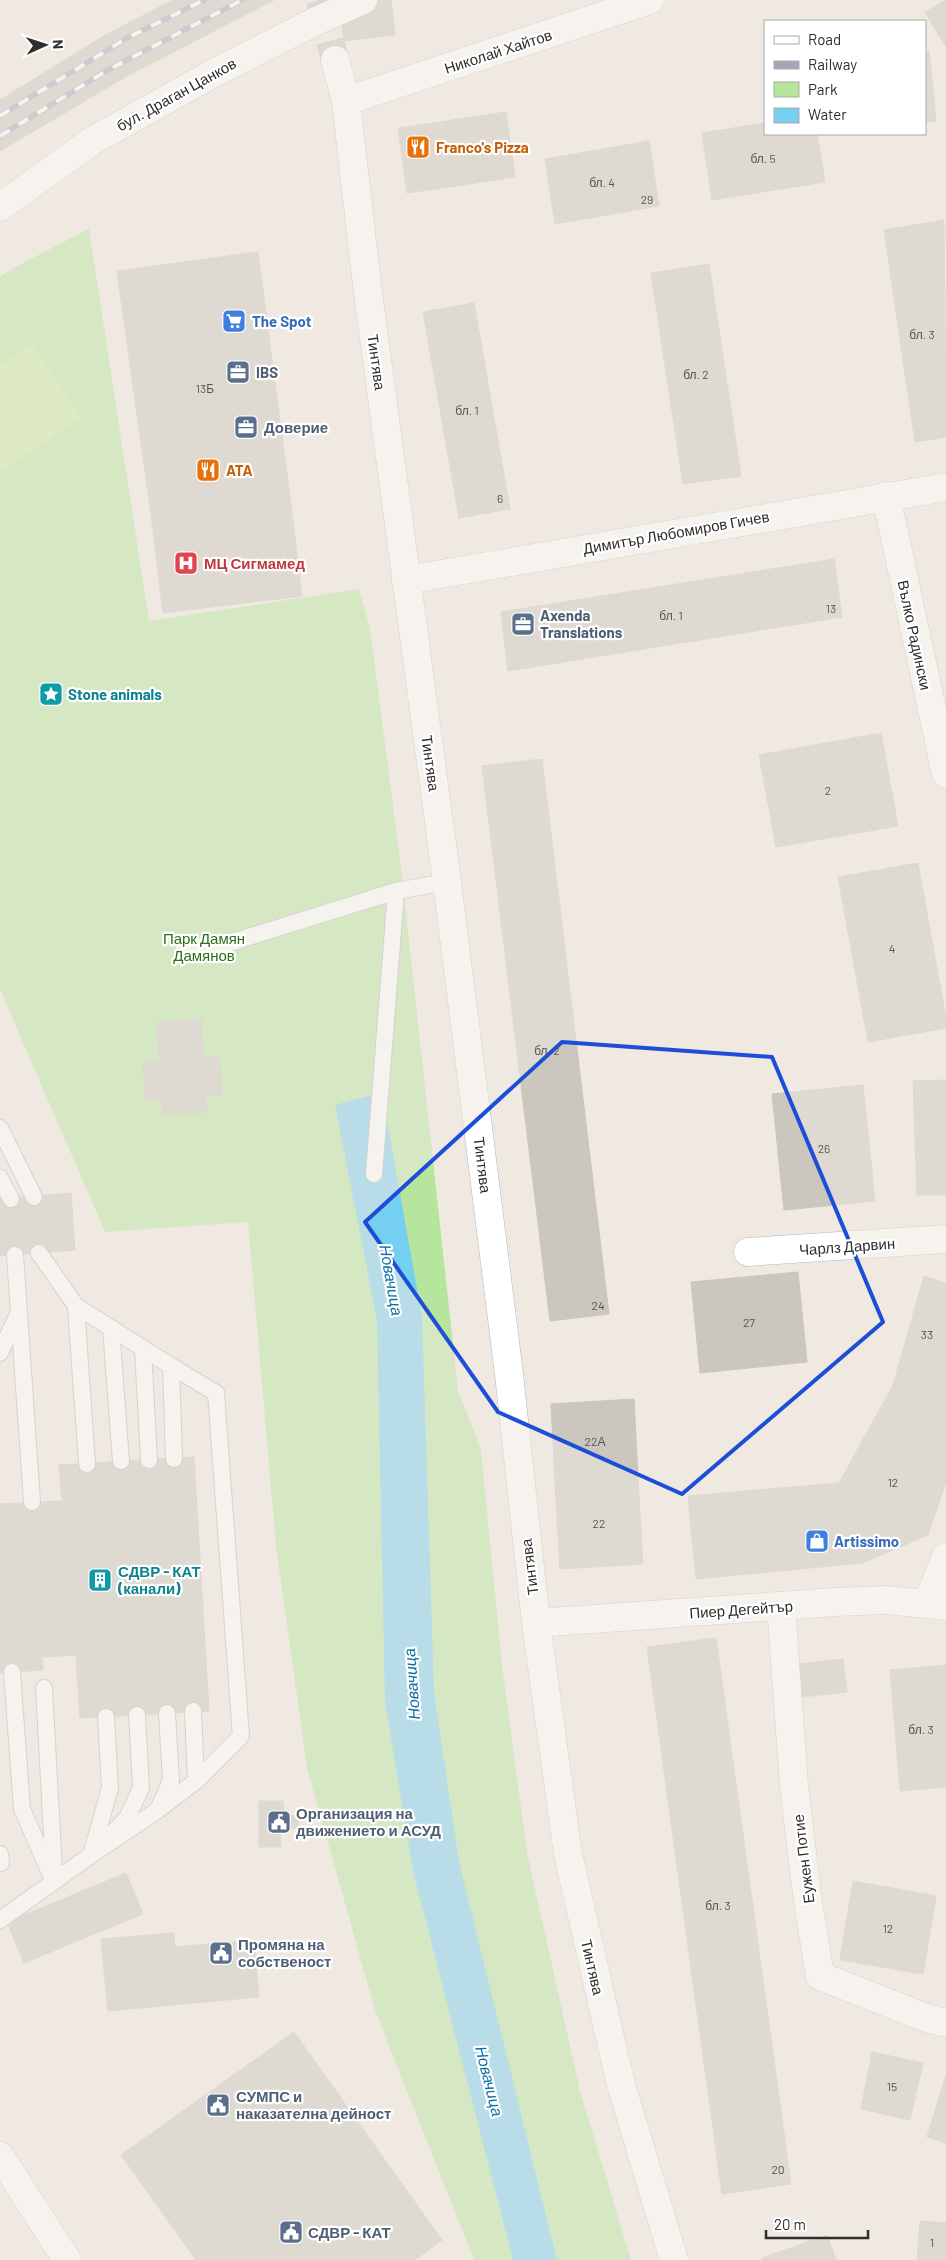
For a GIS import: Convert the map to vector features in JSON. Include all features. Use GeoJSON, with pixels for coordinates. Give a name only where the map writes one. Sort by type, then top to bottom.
{"type":"FeatureCollection","features":[{"type":"Feature","properties":{"kind":"street","name":"бул. Драган Цанков"},"geometry":{"type":"LineString","coordinates":[[8,201],[92,141],[212,74],[314,22],[363,0]]}},
{"type":"Feature","properties":{"kind":"street","name":"Николай Хайтов"},"geometry":{"type":"LineString","coordinates":[[346,101],[650,0]]}},
{"type":"Feature","properties":{"kind":"street","name":"Тинтява"},"geometry":{"type":"LineString","coordinates":[[335,60],[346,101],[367,285],[447,882],[509,1374],[536,1623],[568,1854],[620,2081],[674,2260]]}},
{"type":"Feature","properties":{"kind":"street","name":"Димитър Любомиров Гичев"},"geometry":{"type":"LineString","coordinates":[[406,580],[946,486]]}},
{"type":"Feature","properties":{"kind":"street","name":"Вълко Радински"},"geometry":{"type":"LineString","coordinates":[[886,496],[946,774]]}},
{"type":"Feature","properties":{"kind":"street","name":"Чарлз Дарвин"},"geometry":{"type":"LineString","coordinates":[[748,1252],[946,1239]]}},
{"type":"Feature","properties":{"kind":"street"},"geometry":{"type":"LineString","coordinates":[[936,1605],[946,1557]]}},
{"type":"Feature","properties":{"kind":"street","name":"Пиер Дегейтър"},"geometry":{"type":"LineString","coordinates":[[536,1623],[887,1600],[936,1605]]}},
{"type":"Feature","properties":{"kind":"street","name":"Еужен Потие"},"geometry":{"type":"LineString","coordinates":[[782,1606],[794,1785],[807,1895],[820,1976],[926,2018],[946,2023]]}},
{"type":"Feature","properties":{"kind":"street"},"geometry":{"type":"LineString","coordinates":[[0,2156],[67,2260]]}},
{"type":"Feature","properties":{"kind":"lane"},"geometry":{"type":"LineString","coordinates":[[184,948],[226,944],[396,891],[447,882]]}},
{"type":"Feature","properties":{"kind":"lane"},"geometry":{"type":"LineString","coordinates":[[374,1174],[396,891]]}},
{"type":"Feature","properties":{"kind":"lane"},"geometry":{"type":"LineString","coordinates":[[0,1128],[34,1196]]}},
{"type":"Feature","properties":{"kind":"lane"},"geometry":{"type":"LineString","coordinates":[[0,1178],[10,1199]]}},
{"type":"Feature","properties":{"kind":"lane"},"geometry":{"type":"LineString","coordinates":[[0,1920],[158,1810],[196,1781],[241,1736],[216,1393],[76,1306],[39,1253]]}},
{"type":"Feature","properties":{"kind":"lane"},"geometry":{"type":"LineString","coordinates":[[15,1255],[32,1502]]}},
{"type":"Feature","properties":{"kind":"lane"},"geometry":{"type":"LineString","coordinates":[[76,1306],[87,1464]]}},
{"type":"Feature","properties":{"kind":"lane"},"geometry":{"type":"LineString","coordinates":[[0,1353],[19,1312]]}},
{"type":"Feature","properties":{"kind":"lane"},"geometry":{"type":"LineString","coordinates":[[111,1328],[121,1461]]}},
{"type":"Feature","properties":{"kind":"lane"},"geometry":{"type":"LineString","coordinates":[[143,1349],[149,1460]]}},
{"type":"Feature","properties":{"kind":"lane"},"geometry":{"type":"LineString","coordinates":[[171,1366],[174,1459]]}},
{"type":"Feature","properties":{"kind":"lane"},"geometry":{"type":"LineString","coordinates":[[12,1672],[22,1809],[54,1882]]}},
{"type":"Feature","properties":{"kind":"lane"},"geometry":{"type":"LineString","coordinates":[[44,1688],[54,1882]]}},
{"type":"Feature","properties":{"kind":"lane"},"geometry":{"type":"LineString","coordinates":[[193,1711],[196,1781]]}},
{"type":"Feature","properties":{"kind":"lane"},"geometry":{"type":"LineString","coordinates":[[158,1810],[171,1780],[167,1713]]}},
{"type":"Feature","properties":{"kind":"lane"},"geometry":{"type":"LineString","coordinates":[[91,1855],[127,1818],[141,1788],[137,1715]]}},
{"type":"Feature","properties":{"kind":"lane"},"geometry":{"type":"LineString","coordinates":[[91,1855],[110,1788],[106,1717]]}},
{"type":"Feature","properties":{"kind":"lane"},"geometry":{"type":"LineString","coordinates":[[0,1854],[1,1863]]}},
{"type":"Feature","properties":{"kind":"highlighted area"},"geometry":{"type":"Polygon","coordinates":[[[562,1042],[772,1057],[883,1322],[682,1494],[498,1412],[365,1222],[562,1042]]]}},
{"type":"Feature","properties":{"kind":"green space","name":"Парк Дамян Дамянов"},"geometry":{"type":"Polygon","coordinates":[[[89,229],[149,621],[359,589],[370,628],[401,867],[458,1390],[481,1450],[503,1673],[527,1853],[580,2091],[631,2260],[474,2260],[375,2010],[307,1768],[276,1546],[248,1222],[105,1232],[0,989],[0,277],[13,268],[89,229]]]}},
{"type":"Feature","properties":{"kind":"green space"},"geometry":{"type":"Polygon","coordinates":[[[32,344],[81,417],[0,473],[0,365],[32,344]]]}},
{"type":"Feature","properties":{"kind":"water","name":"Новачица"},"geometry":{"type":"Polygon","coordinates":[[[382,1092],[422,1317],[434,1692],[459,1862],[557,2260],[513,2260],[413,1871],[385,1701],[377,1320],[335,1105],[382,1092]]]}},
{"type":"Feature","properties":{"kind":"building"},"geometry":{"type":"Polygon","coordinates":[[[173,0],[274,0],[129,75],[0,151],[0,100],[107,34],[173,0]]]}},
{"type":"Feature","properties":{"kind":"building"},"geometry":{"type":"Polygon","coordinates":[[[339,0],[391,0],[395,35],[344,41],[339,0]]]}},
{"type":"Feature","properties":{"kind":"building"},"geometry":{"type":"Polygon","coordinates":[[[946,0],[946,47],[925,12],[946,0]]]}},
{"type":"Feature","properties":{"kind":"building"},"geometry":{"type":"Polygon","coordinates":[[[929,51],[936,121],[926,122],[926,52],[929,51]]]}},
{"type":"Feature","properties":{"kind":"building"},"geometry":{"type":"Polygon","coordinates":[[[506,112],[515,177],[456,186],[446,121],[506,112]]]}},
{"type":"Feature","properties":{"kind":"building"},"geometry":{"type":"Polygon","coordinates":[[[446,121],[456,186],[407,193],[398,128],[446,121]]]}},
{"type":"Feature","properties":{"kind":"building"},"geometry":{"type":"Polygon","coordinates":[[[764,123],[764,135],[817,135],[825,182],[712,200],[702,133],[764,123]]]}},
{"type":"Feature","properties":{"kind":"building"},"geometry":{"type":"Polygon","coordinates":[[[649,141],[659,206],[555,224],[545,159],[649,141]]]}},
{"type":"Feature","properties":{"kind":"building"},"geometry":{"type":"Polygon","coordinates":[[[944,220],[946,437],[915,442],[884,230],[944,220]]]}},
{"type":"Feature","properties":{"kind":"building"},"geometry":{"type":"Polygon","coordinates":[[[258,252],[291,505],[152,522],[117,271],[258,252]]]}},
{"type":"Feature","properties":{"kind":"building"},"geometry":{"type":"Polygon","coordinates":[[[709,264],[741,476],[683,484],[651,273],[709,264]]]}},
{"type":"Feature","properties":{"kind":"building"},"geometry":{"type":"Polygon","coordinates":[[[474,303],[510,509],[459,518],[423,312],[474,303]]]}},
{"type":"Feature","properties":{"kind":"building"},"geometry":{"type":"Polygon","coordinates":[[[291,505],[302,596],[163,613],[152,522],[291,505]]]}},
{"type":"Feature","properties":{"kind":"building"},"geometry":{"type":"Polygon","coordinates":[[[834,559],[842,617],[508,671],[501,612],[834,559]]]}},
{"type":"Feature","properties":{"kind":"building"},"geometry":{"type":"Polygon","coordinates":[[[881,733],[898,826],[776,847],[759,755],[881,733]]]}},
{"type":"Feature","properties":{"kind":"building"},"geometry":{"type":"Polygon","coordinates":[[[542,759],[609,1314],[550,1321],[482,766],[542,759]]]}},
{"type":"Feature","properties":{"kind":"building"},"geometry":{"type":"Polygon","coordinates":[[[918,863],[946,1018],[946,1028],[868,1042],[838,877],[918,863]]]}},
{"type":"Feature","properties":{"kind":"building"},"geometry":{"type":"Polygon","coordinates":[[[201,1019],[203,1058],[220,1057],[222,1095],[205,1096],[207,1112],[163,1114],[162,1100],[145,1101],[143,1062],[159,1061],[157,1022],[201,1019]]]}},
{"type":"Feature","properties":{"kind":"building"},"geometry":{"type":"Polygon","coordinates":[[[946,1080],[946,1195],[917,1195],[913,1081],[946,1080]]]}},
{"type":"Feature","properties":{"kind":"building"},"geometry":{"type":"Polygon","coordinates":[[[863,1085],[875,1201],[784,1210],[772,1094],[863,1085]]]}},
{"type":"Feature","properties":{"kind":"building"},"geometry":{"type":"Polygon","coordinates":[[[71,1193],[75,1250],[0,1256],[0,1199],[71,1193]]]}},
{"type":"Feature","properties":{"kind":"building"},"geometry":{"type":"Polygon","coordinates":[[[798,1272],[807,1362],[700,1373],[691,1282],[798,1272]]]}},
{"type":"Feature","properties":{"kind":"building"},"geometry":{"type":"Polygon","coordinates":[[[924,1276],[946,1283],[946,1401],[893,1385],[924,1276]]]}},
{"type":"Feature","properties":{"kind":"building"},"geometry":{"type":"Polygon","coordinates":[[[893,1385],[946,1401],[946,1482],[928,1535],[862,1563],[696,1579],[688,1496],[839,1483],[893,1385]]]}},
{"type":"Feature","properties":{"kind":"building"},"geometry":{"type":"Polygon","coordinates":[[[634,1399],[638,1478],[555,1483],[551,1404],[634,1399]]]}},
{"type":"Feature","properties":{"kind":"building","name":"СДВР - КАТ (канали)"},"geometry":{"type":"Polygon","coordinates":[[[194,1457],[209,1711],[80,1718],[76,1655],[42,1657],[43,1670],[0,1673],[0,1504],[62,1501],[59,1465],[194,1457]]]}},
{"type":"Feature","properties":{"kind":"building"},"geometry":{"type":"Polygon","coordinates":[[[638,1478],[643,1564],[560,1569],[555,1483],[638,1478]]]}},
{"type":"Feature","properties":{"kind":"building"},"geometry":{"type":"Polygon","coordinates":[[[716,1638],[791,2184],[722,2194],[647,1647],[716,1638]]]}},
{"type":"Feature","properties":{"kind":"building"},"geometry":{"type":"Polygon","coordinates":[[[843,1659],[847,1692],[802,1697],[798,1664],[843,1659]]]}},
{"type":"Feature","properties":{"kind":"building"},"geometry":{"type":"Polygon","coordinates":[[[946,1665],[946,1787],[900,1791],[890,1670],[946,1665]]]}},
{"type":"Feature","properties":{"kind":"building","name":"Организация на движението и АСУД"},"geometry":{"type":"Polygon","coordinates":[[[259,1801],[283,1801],[284,1816],[299,1815],[299,1828],[280,1828],[281,1847],[259,1847],[259,1801]]]}},
{"type":"Feature","properties":{"kind":"building"},"geometry":{"type":"Polygon","coordinates":[[[126,1873],[143,1914],[24,1963],[7,1922],[126,1873]]]}},
{"type":"Feature","properties":{"kind":"building"},"geometry":{"type":"Polygon","coordinates":[[[853,1881],[936,1896],[923,1974],[840,1960],[853,1881]]]}},
{"type":"Feature","properties":{"kind":"building"},"geometry":{"type":"Polygon","coordinates":[[[174,1933],[175,1947],[254,1940],[259,1997],[108,2011],[101,1939],[174,1933]]]}},
{"type":"Feature","properties":{"kind":"building"},"geometry":{"type":"Polygon","coordinates":[[[294,2032],[442,2240],[415,2260],[196,2260],[121,2155],[294,2032]]]}},
{"type":"Feature","properties":{"kind":"building"},"geometry":{"type":"Polygon","coordinates":[[[872,2052],[923,2063],[910,2120],[861,2109],[872,2052]]]}},
{"type":"Feature","properties":{"kind":"building"},"geometry":{"type":"Polygon","coordinates":[[[946,2075],[946,2143],[927,2137],[946,2075]]]}},
{"type":"Feature","properties":{"kind":"building"},"geometry":{"type":"Polygon","coordinates":[[[920,2221],[946,2223],[946,2260],[917,2260],[920,2221]]]}},
{"type":"Feature","properties":{"kind":"building"},"geometry":{"type":"Polygon","coordinates":[[[827,2235],[836,2260],[762,2260],[762,2258],[827,2235]]]}},
{"type":"Feature","properties":{"kind":"tunnel"},"geometry":{"type":"LineString","coordinates":[[320,0],[335,60]]}},
{"type":"Feature","properties":{"kind":"railway"},"geometry":{"type":"LineString","coordinates":[[0,116],[127,38],[204,0]]}},
{"type":"Feature","properties":{"kind":"railway"},"geometry":{"type":"LineString","coordinates":[[0,136],[108,70],[242,0]]}},
{"type":"Feature","properties":{"kind":"place","name":"Franco's Pizza"},"geometry":{"type":"Point","coordinates":[418,147]}},
{"type":"Feature","properties":{"kind":"place","name":"The Spot"},"geometry":{"type":"Point","coordinates":[234,321]}},
{"type":"Feature","properties":{"kind":"place","name":"IBS"},"geometry":{"type":"Point","coordinates":[238,372]}},
{"type":"Feature","properties":{"kind":"place","name":"Доверие"},"geometry":{"type":"Point","coordinates":[246,427]}},
{"type":"Feature","properties":{"kind":"place","name":"ATA"},"geometry":{"type":"Point","coordinates":[208,470]}},
{"type":"Feature","properties":{"kind":"place","name":"МЦ Сигмамед"},"geometry":{"type":"Point","coordinates":[186,563]}},
{"type":"Feature","properties":{"kind":"place","name":"Axenda Translations"},"geometry":{"type":"Point","coordinates":[523,624]}},
{"type":"Feature","properties":{"kind":"place","name":"Stone animals"},"geometry":{"type":"Point","coordinates":[51,694]}},
{"type":"Feature","properties":{"kind":"place","name":"Artissimo"},"geometry":{"type":"Point","coordinates":[817,1541]}},
{"type":"Feature","properties":{"kind":"place","name":"СДВР - КАТ (канали)"},"geometry":{"type":"Point","coordinates":[100,1580]}},
{"type":"Feature","properties":{"kind":"place","name":"Организация на движението и АСУД"},"geometry":{"type":"Point","coordinates":[279,1822]}},
{"type":"Feature","properties":{"kind":"place","name":"Промяна на собственост"},"geometry":{"type":"Point","coordinates":[221,1953]}},
{"type":"Feature","properties":{"kind":"place","name":"СУМПС и наказателна дейност"},"geometry":{"type":"Point","coordinates":[218,2105]}},
{"type":"Feature","properties":{"kind":"place","name":"СДВР - КАТ"},"geometry":{"type":"Point","coordinates":[291,2232]}}]}
